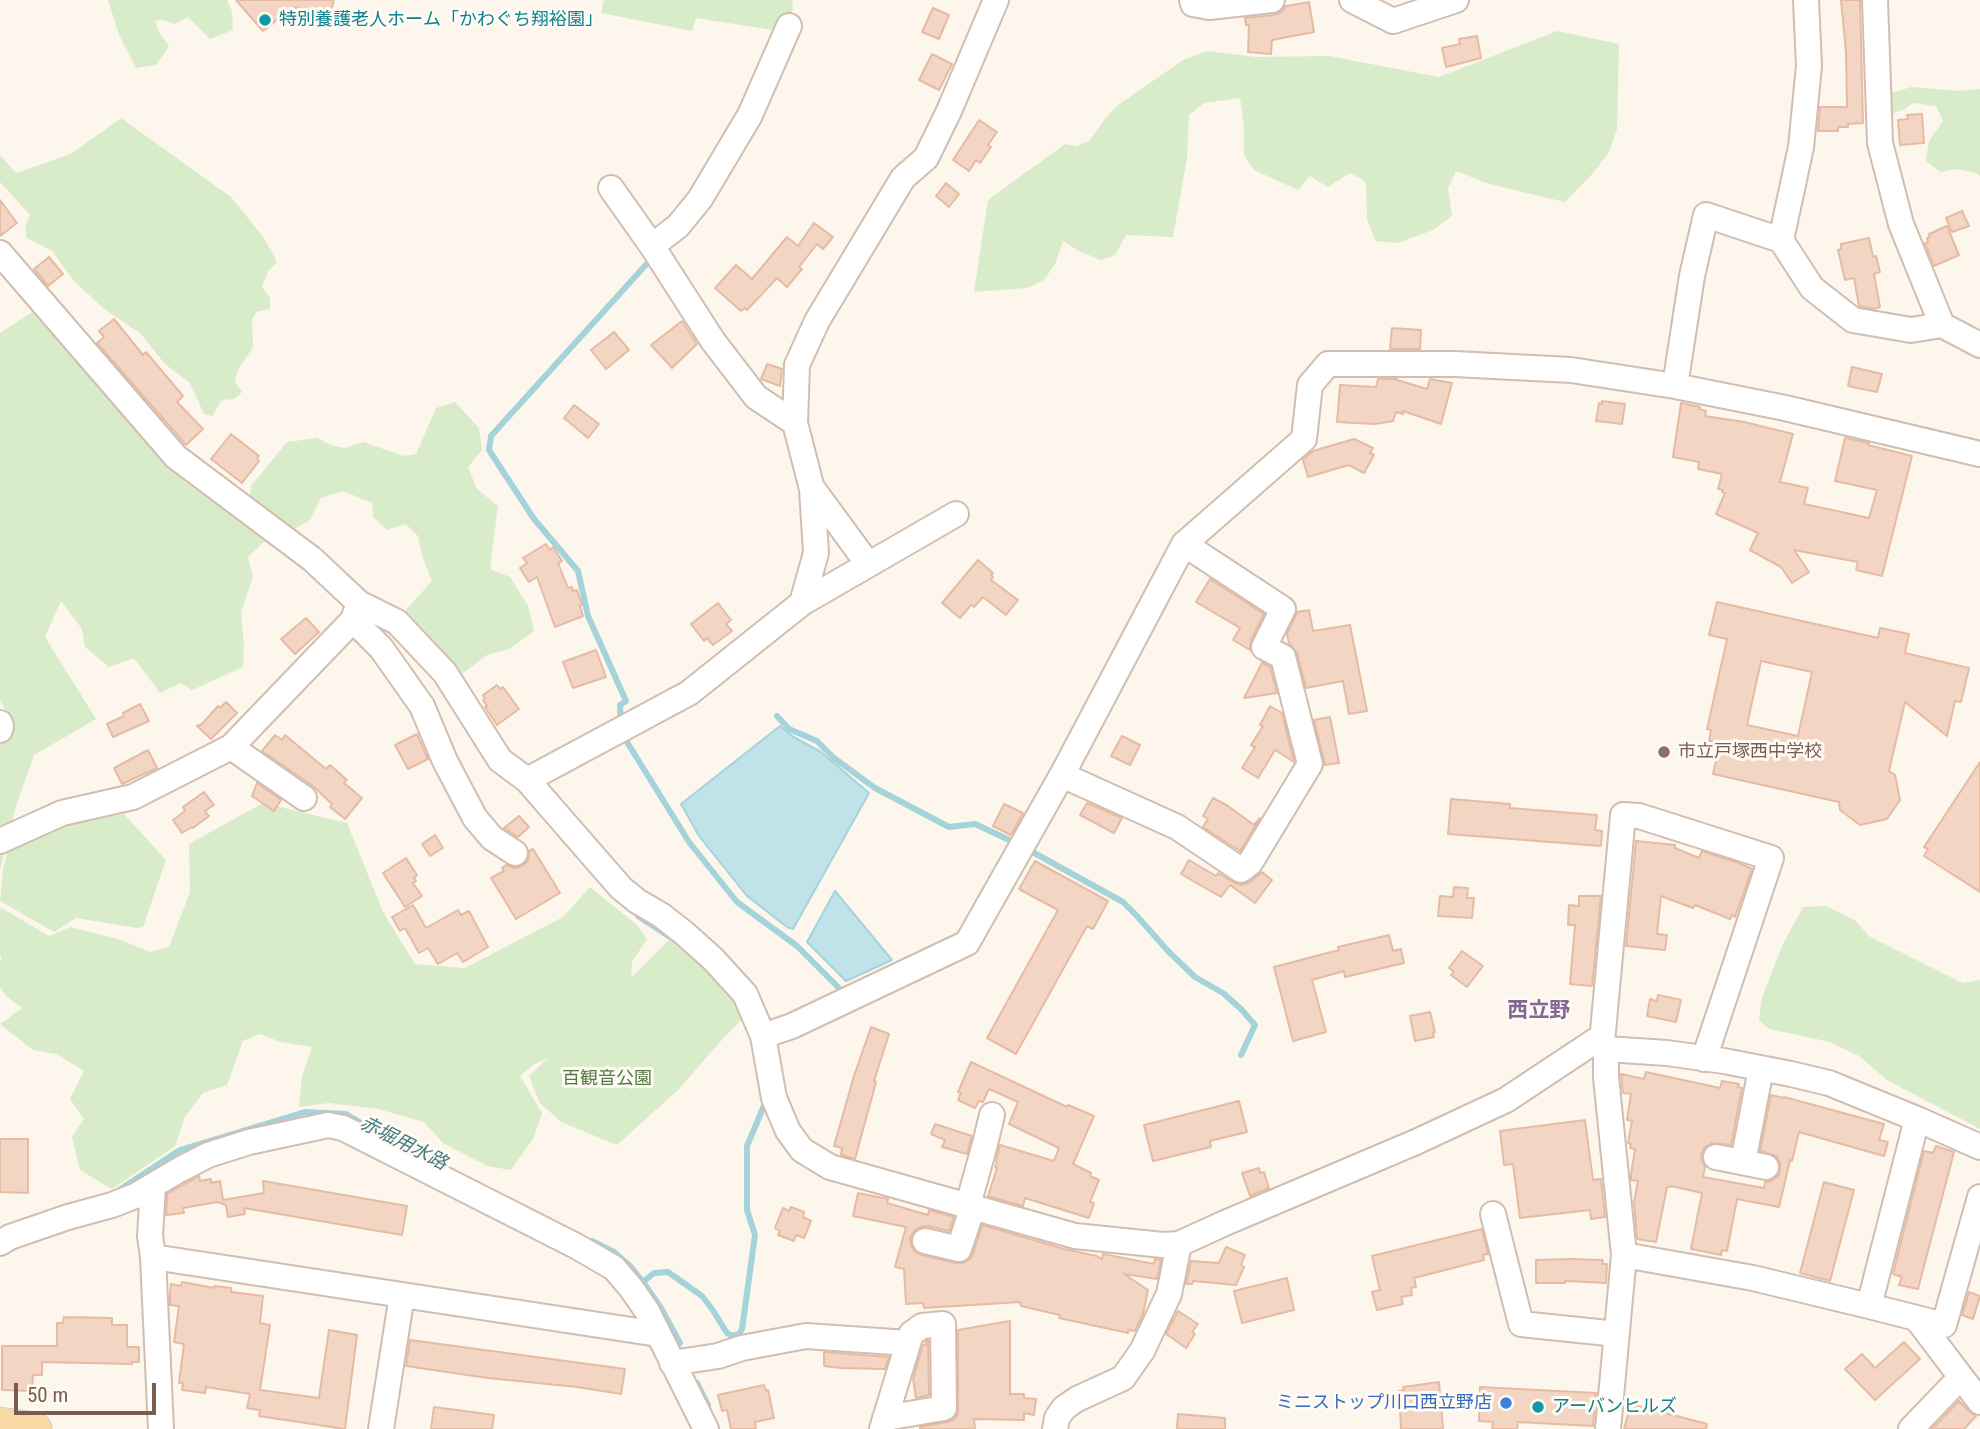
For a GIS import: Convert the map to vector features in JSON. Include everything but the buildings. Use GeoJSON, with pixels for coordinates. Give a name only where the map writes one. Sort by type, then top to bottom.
{"type":"FeatureCollection","features":[{"type":"Feature","properties":{"kind":"main road"},"geometry":{"type":"LineString","coordinates":[[0,1424],[35,1429]]}},
{"type":"Feature","properties":{"kind":"street"},"geometry":{"type":"LineString","coordinates":[[802,603],[816,553],[812,489],[795,423],[797,365],[817,321],[903,178],[926,158],[996,0]]}},
{"type":"Feature","properties":{"kind":"street"},"geometry":{"type":"LineString","coordinates":[[1192,0],[1193,4],[1209,7],[1272,0]]}},
{"type":"Feature","properties":{"kind":"street"},"geometry":{"type":"LineString","coordinates":[[1352,0],[1393,22],[1455,0]]}},
{"type":"Feature","properties":{"kind":"street"},"geometry":{"type":"LineString","coordinates":[[1781,240],[1801,147],[1810,66],[1806,0]]}},
{"type":"Feature","properties":{"kind":"street"},"geometry":{"type":"LineString","coordinates":[[1875,0],[1880,143],[1901,224],[1942,325]]}},
{"type":"Feature","properties":{"kind":"street"},"geometry":{"type":"LineString","coordinates":[[652,246],[678,226],[700,199],[750,115],[789,26]]}},
{"type":"Feature","properties":{"kind":"street"},"geometry":{"type":"LineString","coordinates":[[611,188],[713,341],[756,397],[795,423]]}},
{"type":"Feature","properties":{"kind":"street"},"geometry":{"type":"LineString","coordinates":[[1675,386],[1692,276],[1706,215],[1781,240],[1812,288],[1853,320],[1911,330],[1942,325],[1980,345]]}},
{"type":"Feature","properties":{"kind":"street"},"geometry":{"type":"LineString","coordinates":[[0,253],[176,457],[312,559],[356,611],[422,706],[445,761],[475,818],[492,838],[515,853]]}},
{"type":"Feature","properties":{"kind":"street"},"geometry":{"type":"LineString","coordinates":[[763,1036],[792,1026],[967,943],[1062,775],[1184,544],[1304,439],[1310,385],[1328,364],[1455,364],[1571,369],[1785,408],[1980,454]]}},
{"type":"Feature","properties":{"kind":"street"},"geometry":{"type":"LineString","coordinates":[[812,489],[867,564]]}},
{"type":"Feature","properties":{"kind":"street"},"geometry":{"type":"LineString","coordinates":[[527,780],[689,693],[802,603],[956,514]]}},
{"type":"Feature","properties":{"kind":"street"},"geometry":{"type":"LineString","coordinates":[[1062,775],[1177,827],[1241,870],[1250,863],[1310,764],[1283,657],[1264,647],[1283,609],[1184,544]]}},
{"type":"Feature","properties":{"kind":"street"},"geometry":{"type":"LineString","coordinates":[[0,841],[62,813],[133,797],[232,747],[356,611]]}},
{"type":"Feature","properties":{"kind":"street"},"geometry":{"type":"LineString","coordinates":[[356,611],[397,622],[445,673],[500,760],[527,780],[621,888],[684,933],[713,959],[745,994],[763,1036],[774,1098],[788,1131],[802,1150],[830,1167],[1075,1236],[1163,1245],[1179,1244],[1416,1142],[1506,1100],[1595,1041],[1604,1045],[1704,1059],[1829,1083],[1980,1147]]}},
{"type":"Feature","properties":{"kind":"street"},"geometry":{"type":"LineString","coordinates":[[0,723],[0,730]]}},
{"type":"Feature","properties":{"kind":"street"},"geometry":{"type":"LineString","coordinates":[[232,747],[304,798]]}},
{"type":"Feature","properties":{"kind":"street"},"geometry":{"type":"LineString","coordinates":[[1608,1429],[1624,1255],[1604,1045],[1623,815],[1639,816],[1771,858],[1704,1059]]}},
{"type":"Feature","properties":{"kind":"street"},"geometry":{"type":"LineString","coordinates":[[1716,1157],[1755,1164],[1761,1069]]}},
{"type":"Feature","properties":{"kind":"street"},"geometry":{"type":"LineString","coordinates":[[925,1241],[959,1249],[992,1115]]}},
{"type":"Feature","properties":{"kind":"street"},"geometry":{"type":"LineString","coordinates":[[1869,1306],[1917,1119]]}},
{"type":"Feature","properties":{"kind":"street"},"geometry":{"type":"LineString","coordinates":[[0,1243],[10,1237],[135,1196],[208,1155],[249,1142],[328,1125],[343,1128],[614,1268],[647,1311],[706,1429]]}},
{"type":"Feature","properties":{"kind":"street"},"geometry":{"type":"LineString","coordinates":[[153,1186],[150,1236],[161,1429]]}},
{"type":"Feature","properties":{"kind":"street"},"geometry":{"type":"LineString","coordinates":[[1624,1255],[1753,1278],[1944,1325],[1980,1197]]}},
{"type":"Feature","properties":{"kind":"street"},"geometry":{"type":"LineString","coordinates":[[1493,1214],[1521,1324],[1617,1334]]}},
{"type":"Feature","properties":{"kind":"street"},"geometry":{"type":"LineString","coordinates":[[1055,1429],[1057,1418],[1064,1408],[1077,1399],[1123,1378],[1142,1351],[1169,1294],[1179,1244]]}},
{"type":"Feature","properties":{"kind":"street"},"geometry":{"type":"LineString","coordinates":[[153,1257],[658,1334]]}},
{"type":"Feature","properties":{"kind":"street"},"geometry":{"type":"LineString","coordinates":[[381,1429],[402,1295]]}},
{"type":"Feature","properties":{"kind":"street"},"geometry":{"type":"LineString","coordinates":[[1917,1319],[1980,1402]]}},
{"type":"Feature","properties":{"kind":"street"},"geometry":{"type":"LineString","coordinates":[[943,1324],[944,1408],[883,1424],[911,1334],[922,1325],[943,1324]]}},
{"type":"Feature","properties":{"kind":"street"},"geometry":{"type":"LineString","coordinates":[[672,1363],[718,1356],[742,1348],[806,1336],[908,1343]]}},
{"type":"Feature","properties":{"kind":"street"},"geometry":{"type":"LineString","coordinates":[[1911,1429],[1961,1377]]}},
{"type":"Feature","properties":{"kind":"green space"},"geometry":{"type":"Polygon","coordinates":[[[108,0],[227,0],[232,11],[233,30],[210,39],[188,17],[174,24],[163,20],[155,21],[169,46],[156,65],[136,68],[119,35],[108,0]]]}},
{"type":"Feature","properties":{"kind":"green space"},"geometry":{"type":"Polygon","coordinates":[[[604,0],[792,0],[793,10],[779,31],[696,18],[692,31],[601,13],[604,0]]]}},
{"type":"Feature","properties":{"kind":"green space"},"geometry":{"type":"Polygon","coordinates":[[[1557,31],[1619,44],[1617,129],[1609,152],[1565,202],[1489,184],[1456,171],[1448,188],[1452,216],[1433,230],[1398,243],[1376,241],[1367,220],[1366,182],[1350,173],[1328,187],[1310,176],[1298,190],[1254,170],[1244,155],[1240,98],[1204,103],[1189,115],[1187,158],[1173,237],[1126,235],[1115,255],[1101,260],[1063,241],[1055,264],[1044,280],[1027,288],[974,292],[988,200],[1065,144],[1076,146],[1089,141],[1118,105],[1183,60],[1207,51],[1256,57],[1329,56],[1439,77],[1557,31]]]}},
{"type":"Feature","properties":{"kind":"green space"},"geometry":{"type":"Polygon","coordinates":[[[1911,87],[1959,91],[1980,89],[1980,176],[1956,169],[1940,172],[1926,161],[1929,141],[1943,121],[1936,106],[1913,103],[1891,114],[1888,94],[1911,87]]]}},
{"type":"Feature","properties":{"kind":"green space"},"geometry":{"type":"Polygon","coordinates":[[[121,118],[231,197],[264,238],[277,262],[268,271],[262,287],[270,298],[270,309],[256,312],[252,320],[253,347],[238,370],[235,382],[242,392],[234,399],[222,400],[212,416],[204,414],[190,383],[165,364],[141,334],[103,308],[73,280],[52,251],[27,238],[25,226],[30,215],[0,182],[0,155],[16,173],[71,154],[121,118]]]}},
{"type":"Feature","properties":{"kind":"green space"},"geometry":{"type":"Polygon","coordinates":[[[35,310],[86,364],[183,481],[267,539],[248,557],[253,577],[241,612],[243,667],[192,690],[181,683],[160,693],[134,658],[109,667],[85,647],[82,629],[61,601],[45,637],[96,719],[34,755],[16,806],[0,869],[0,737],[15,728],[0,700],[0,333],[35,310]]]}},
{"type":"Feature","properties":{"kind":"green space"},"geometry":{"type":"Polygon","coordinates":[[[455,402],[479,428],[482,450],[468,467],[477,489],[498,506],[490,569],[510,577],[528,606],[534,631],[509,649],[487,655],[463,673],[404,612],[432,581],[422,556],[418,536],[406,524],[387,530],[373,517],[372,503],[343,491],[321,498],[309,521],[292,530],[250,498],[251,486],[287,442],[317,438],[345,448],[363,442],[404,456],[416,454],[436,408],[455,402]]]}},
{"type":"Feature","properties":{"kind":"green space","name":"百観音公園"},"geometry":{"type":"Polygon","coordinates":[[[263,803],[347,823],[383,912],[415,964],[465,968],[563,917],[590,887],[637,925],[647,939],[632,962],[631,978],[670,939],[712,973],[746,1015],[679,1089],[617,1145],[561,1122],[540,1103],[529,1076],[549,1057],[535,1064],[520,1076],[542,1113],[533,1139],[511,1170],[487,1166],[443,1143],[424,1122],[378,1109],[329,1103],[299,1107],[302,1076],[312,1047],[281,1042],[259,1034],[243,1041],[227,1085],[203,1093],[185,1117],[175,1146],[112,1189],[80,1170],[72,1137],[84,1119],[70,1099],[84,1071],[57,1054],[33,1050],[0,1024],[22,1008],[6,996],[0,987],[0,907],[49,936],[70,927],[121,940],[150,952],[169,947],[190,892],[189,844],[263,803]]]}},
{"type":"Feature","properties":{"kind":"green space"},"geometry":{"type":"Polygon","coordinates":[[[124,814],[166,860],[143,927],[76,918],[54,932],[0,901],[3,869],[9,846],[66,817],[82,822],[124,814]]]}},
{"type":"Feature","properties":{"kind":"green space"},"geometry":{"type":"Polygon","coordinates":[[[1826,906],[1856,921],[1869,936],[1963,983],[1980,980],[1980,1129],[1887,1080],[1859,1056],[1830,1042],[1769,1029],[1759,1020],[1762,998],[1782,946],[1803,907],[1826,906]]]}},
{"type":"Feature","properties":{"kind":"water"},"geometry":{"type":"Polygon","coordinates":[[[780,726],[821,752],[869,793],[793,929],[747,896],[699,836],[681,804],[780,726]]]}},
{"type":"Feature","properties":{"kind":"water"},"geometry":{"type":"Polygon","coordinates":[[[835,891],[892,960],[846,981],[807,942],[835,891]]]}},
{"type":"Feature","properties":{"kind":"waterway"},"geometry":{"type":"LineString","coordinates":[[621,724],[620,705],[626,701],[588,616],[578,571],[534,519],[489,450],[491,436],[652,258]]}},
{"type":"Feature","properties":{"kind":"waterway"},"geometry":{"type":"LineString","coordinates":[[777,716],[789,729],[817,741],[834,758],[875,788],[949,827],[975,824],[1018,844]]}},
{"type":"Feature","properties":{"kind":"waterway"},"geometry":{"type":"LineString","coordinates":[[624,734],[689,842],[737,902],[797,946],[842,991]]}},
{"type":"Feature","properties":{"kind":"waterway"},"geometry":{"type":"LineString","coordinates":[[1027,849],[1123,902],[1195,977],[1223,993],[1241,1009],[1255,1025],[1241,1055]]}},
{"type":"Feature","properties":{"kind":"waterway"},"geometry":{"type":"LineString","coordinates":[[638,916],[670,937]]}},
{"type":"Feature","properties":{"kind":"waterway"},"geometry":{"type":"LineString","coordinates":[[643,1282],[654,1273],[668,1272],[702,1296],[727,1333],[732,1336],[739,1334],[742,1329],[755,1235],[747,1210],[747,1146],[766,1101]]}},
{"type":"Feature","properties":{"kind":"waterway","name":"赤堀用水路"},"geometry":{"type":"LineString","coordinates":[[119,1190],[180,1150],[305,1112],[346,1114],[373,1130]]}},
{"type":"Feature","properties":{"kind":"waterway","name":"赤堀用水路"},"geometry":{"type":"LineString","coordinates":[[592,1241],[614,1252],[630,1266],[661,1308],[680,1343]]}},
{"type":"Feature","properties":{"kind":"waterway","name":"赤堀用水路"},"geometry":{"type":"LineString","coordinates":[[697,1383],[708,1405]]}},
{"type":"Feature","properties":{"kind":"place","name":"特別養護老人ホーム「かわぐち翔裕園」"},"geometry":{"type":"Point","coordinates":[265,20]}},
{"type":"Feature","properties":{"kind":"place","name":"市立戸塚西中学校"},"geometry":{"type":"Point","coordinates":[1664,752]}},
{"type":"Feature","properties":{"kind":"place","name":"ミニストップ川口西立野店"},"geometry":{"type":"Point","coordinates":[1506,1403]}},
{"type":"Feature","properties":{"kind":"place","name":"アーバンヒルズ"},"geometry":{"type":"Point","coordinates":[1538,1407]}},
{"type":"Feature","properties":{"kind":"district","name":"西立野"},"geometry":{"type":"Point","coordinates":[1539,1012]}}]}
